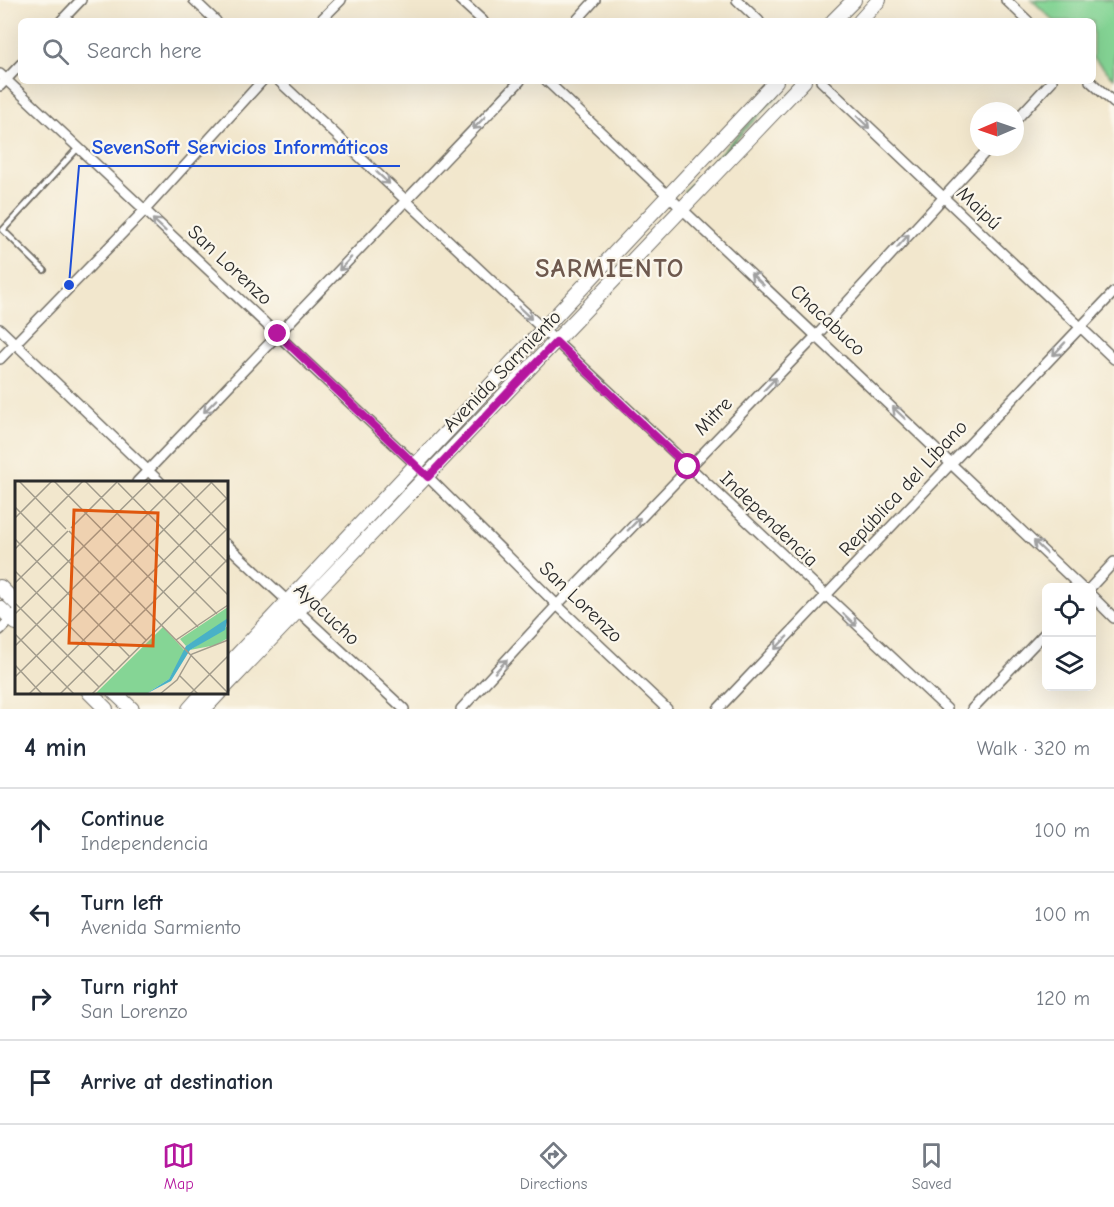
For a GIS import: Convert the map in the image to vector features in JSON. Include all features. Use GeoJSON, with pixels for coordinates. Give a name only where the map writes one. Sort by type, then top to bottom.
{"type":"FeatureCollection","features":[{"type":"Feature","properties":{"kind":"main road"},"geometry":{"type":"LineString","coordinates":[[836,18],[854,0]]}},
{"type":"Feature","properties":{"kind":"main road"},"geometry":{"type":"LineString","coordinates":[[863,18],[879,0]]}},
{"type":"Feature","properties":{"kind":"main road","name":"Avenida Sarmiento"},"geometry":{"type":"LineString","coordinates":[[228,666],[670,197],[773,84]]}},
{"type":"Feature","properties":{"kind":"main road","name":"Avenida Sarmiento"},"geometry":{"type":"LineString","coordinates":[[228,684],[801,84]]}},
{"type":"Feature","properties":{"kind":"main road"},"geometry":{"type":"LineString","coordinates":[[0,587],[15,602]]}},
{"type":"Feature","properties":{"kind":"main road"},"geometry":{"type":"LineString","coordinates":[[0,608],[15,618]]}},
{"type":"Feature","properties":{"kind":"main road"},"geometry":{"type":"LineString","coordinates":[[90,694],[106,709]]}},
{"type":"Feature","properties":{"kind":"main road"},"geometry":{"type":"LineString","coordinates":[[115,694],[132,709]]}},
{"type":"Feature","properties":{"kind":"main road"},"geometry":{"type":"LineString","coordinates":[[189,709],[203,694]]}},
{"type":"Feature","properties":{"kind":"main road"},"geometry":{"type":"LineString","coordinates":[[204,709],[219,694]]}},
{"type":"Feature","properties":{"kind":"street"},"geometry":{"type":"LineString","coordinates":[[64,18],[81,0]]}},
{"type":"Feature","properties":{"kind":"street"},"geometry":{"type":"LineString","coordinates":[[194,0],[213,18]]}},
{"type":"Feature","properties":{"kind":"street"},"geometry":{"type":"LineString","coordinates":[[323,18],[340,0]]}},
{"type":"Feature","properties":{"kind":"street"},"geometry":{"type":"LineString","coordinates":[[460,0],[480,18]]}},
{"type":"Feature","properties":{"kind":"street"},"geometry":{"type":"LineString","coordinates":[[579,18],[596,0]]}},
{"type":"Feature","properties":{"kind":"street"},"geometry":{"type":"LineString","coordinates":[[737,0],[756,18]]}},
{"type":"Feature","properties":{"kind":"street"},"geometry":{"type":"LineString","coordinates":[[1006,0],[1025,18]]}},
{"type":"Feature","properties":{"kind":"street"},"geometry":{"type":"LineString","coordinates":[[2,80],[18,67]]}},
{"type":"Feature","properties":{"kind":"street","name":"San Lorenzo"},"geometry":{"type":"LineString","coordinates":[[2,80],[278,334],[667,709]]}},
{"type":"Feature","properties":{"kind":"street"},"geometry":{"type":"LineString","coordinates":[[0,359],[144,211],[259,84]]}},
{"type":"Feature","properties":{"kind":"street","name":"Independencia"},"geometry":{"type":"LineString","coordinates":[[282,84],[825,597],[947,709]]}},
{"type":"Feature","properties":{"kind":"street"},"geometry":{"type":"LineString","coordinates":[[139,481],[517,84]]}},
{"type":"Feature","properties":{"kind":"street","name":"Chacabuco"},"geometry":{"type":"LineString","coordinates":[[550,84],[818,335],[1077,583]]}},
{"type":"Feature","properties":{"kind":"street","name":"Maipú"},"geometry":{"type":"LineString","coordinates":[[824,84],[1114,359]]}},
{"type":"Feature","properties":{"kind":"street"},"geometry":{"type":"LineString","coordinates":[[1024,111],[1049,84]]}},
{"type":"Feature","properties":{"kind":"street"},"geometry":{"type":"LineString","coordinates":[[1093,84],[1114,103]]}},
{"type":"Feature","properties":{"kind":"street","name":"Mitre"},"geometry":{"type":"LineString","coordinates":[[461,709],[688,467],[818,335],[982,156]]}},
{"type":"Feature","properties":{"kind":"street","name":"República del Líbano"},"geometry":{"type":"LineString","coordinates":[[718,709],[952,464],[1079,326],[1114,292]]}},
{"type":"Feature","properties":{"kind":"street"},"geometry":{"type":"LineString","coordinates":[[0,329],[158,481]]}},
{"type":"Feature","properties":{"kind":"street","name":"Ayacucho"},"geometry":{"type":"LineString","coordinates":[[228,546],[404,709]]}},
{"type":"Feature","properties":{"kind":"street"},"geometry":{"type":"LineString","coordinates":[[1095,583],[1114,562]]}},
{"type":"Feature","properties":{"kind":"street"},"geometry":{"type":"LineString","coordinates":[[1096,600],[1114,618]]}},
{"type":"Feature","properties":{"kind":"street"},"geometry":{"type":"LineString","coordinates":[[0,630],[15,618]]}},
{"type":"Feature","properties":{"kind":"street"},"geometry":{"type":"LineString","coordinates":[[972,709],[1042,637]]}},
{"type":"Feature","properties":{"kind":"lane"},"geometry":{"type":"LineString","coordinates":[[44,270],[3,230],[78,148]]}},
{"type":"Feature","properties":{"kind":"green space"},"geometry":{"type":"Polygon","coordinates":[[[1032,0],[1114,0],[1114,78],[1096,61],[1096,18],[1051,18],[1032,0]]]}},
{"type":"Feature","properties":{"kind":"green space"},"geometry":{"type":"Polygon","coordinates":[[[785,85],[787,86],[686,193],[684,191],[785,85]]]}},
{"type":"Feature","properties":{"kind":"place","name":"SevenSoft Servicios Informáticos"},"geometry":{"type":"Point","coordinates":[69,285]}},
{"type":"Feature","properties":{"kind":"district","name":"SARMIENTO"},"geometry":{"type":"Point","coordinates":[610,269]}},
{"type":"Feature","properties":{"kind":"route"},"geometry":{"type":"LineString","coordinates":[[278,334],[428,477],[556,342],[688,467]]}}]}
